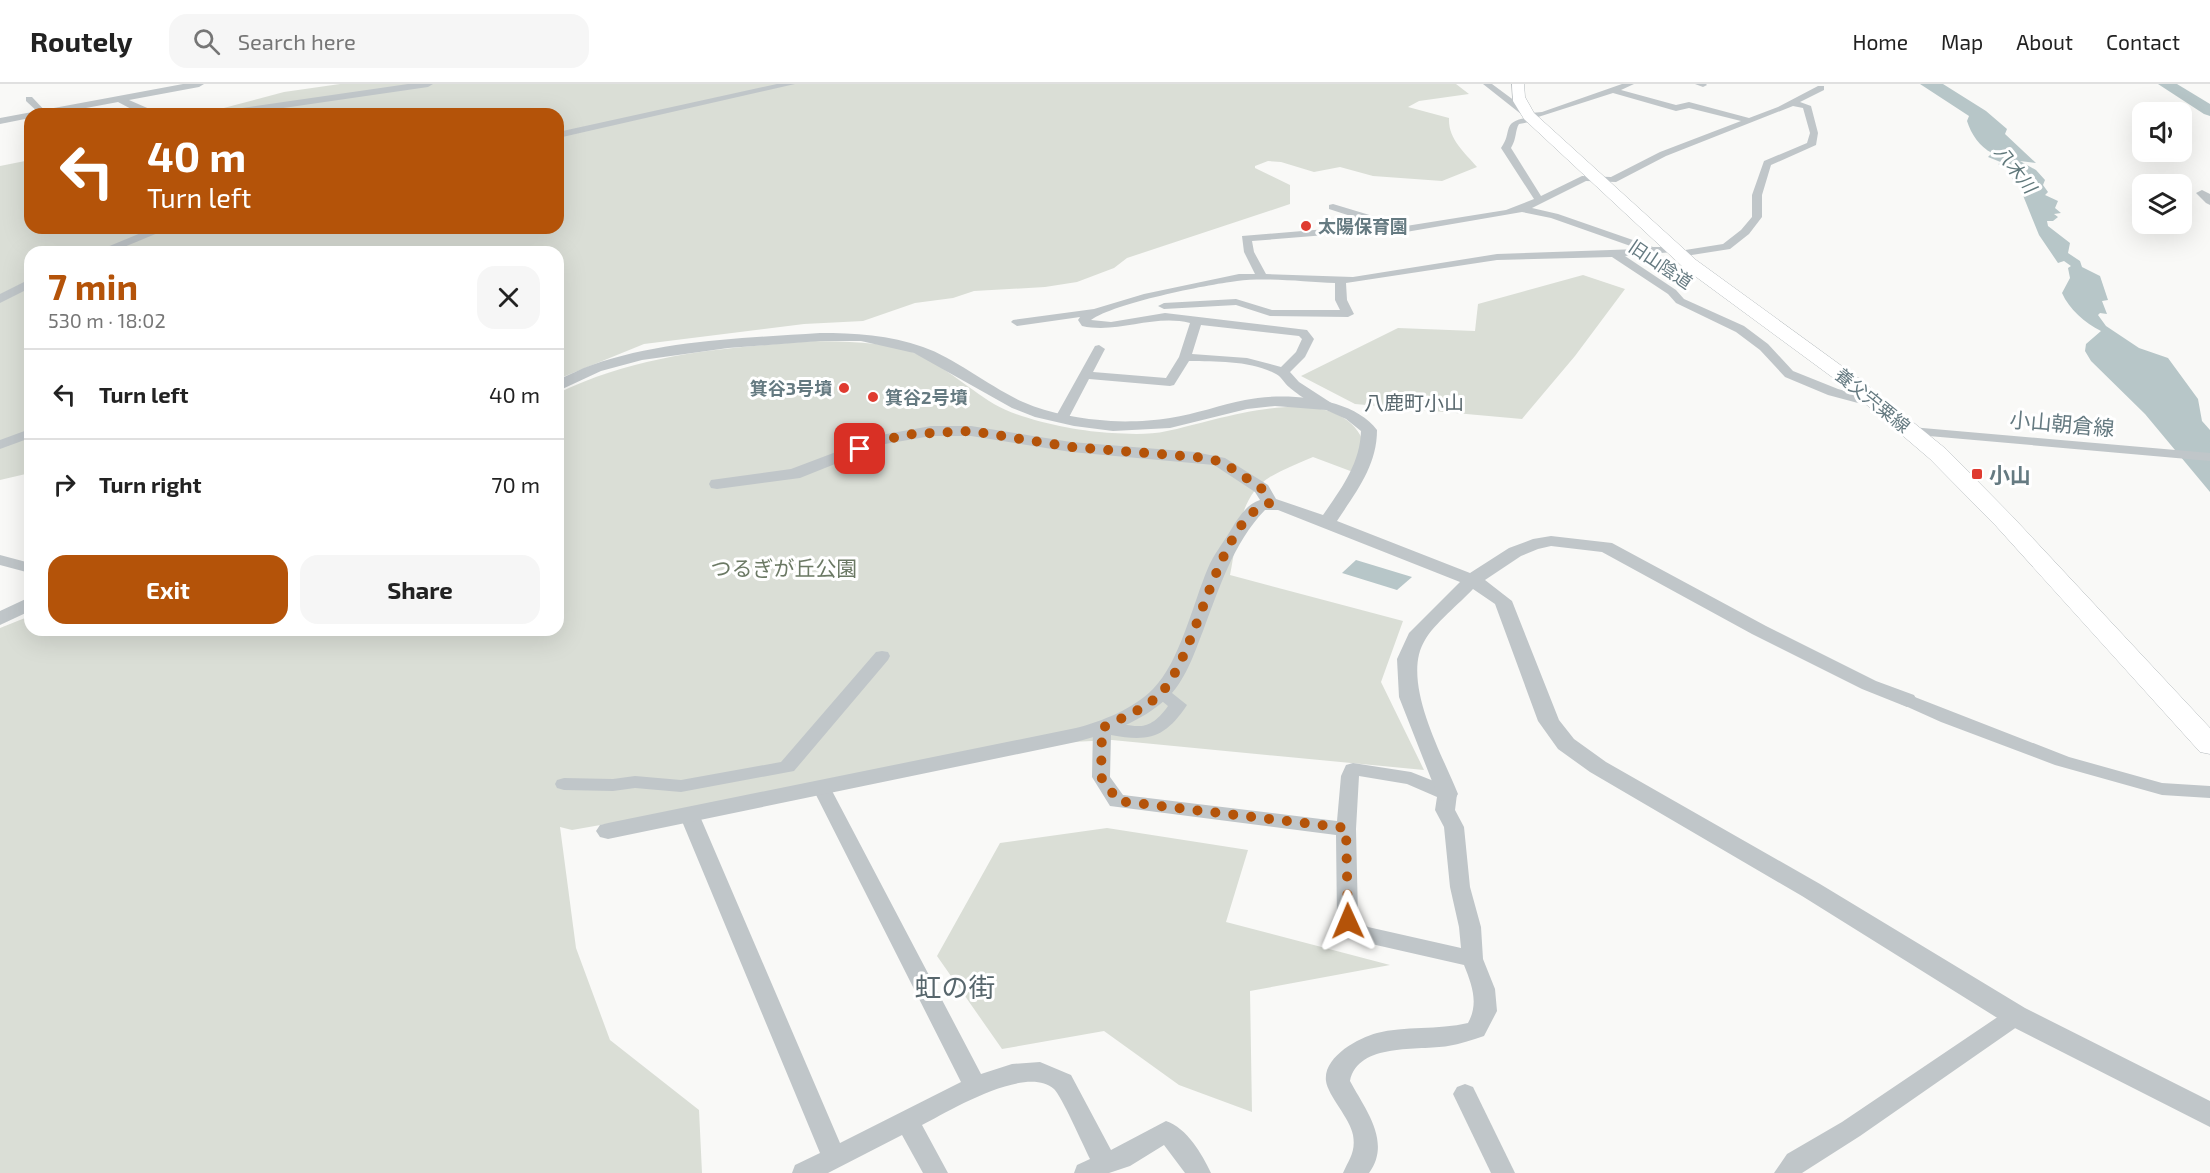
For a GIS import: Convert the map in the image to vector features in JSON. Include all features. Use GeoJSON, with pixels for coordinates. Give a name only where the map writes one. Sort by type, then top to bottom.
{"type":"FeatureCollection","features":[{"type":"Feature","properties":{"kind":"main road","name":"養父宍粟線"},"geometry":{"type":"LineString","coordinates":[[1517,86],[1519,103],[1531,118],[1671,251],[1874,399],[1976,491],[2210,745]]}},
{"type":"Feature","properties":{"kind":"street"},"geometry":{"type":"LineString","coordinates":[[68,108],[200,84]]}},
{"type":"Feature","properties":{"kind":"street"},"geometry":{"type":"LineString","coordinates":[[262,108],[428,84]]}},
{"type":"Feature","properties":{"kind":"street"},"geometry":{"type":"LineString","coordinates":[[564,134],[790,84]]}},
{"type":"Feature","properties":{"kind":"street"},"geometry":{"type":"LineString","coordinates":[[1540,200],[1534,196],[1524,175],[1508,155],[1506,148],[1512,139],[1512,127],[1516,122],[1630,84]]}},
{"type":"Feature","properties":{"kind":"street"},"geometry":{"type":"LineString","coordinates":[[1489,85],[1531,118]]}},
{"type":"Feature","properties":{"kind":"street"},"geometry":{"type":"LineString","coordinates":[[1489,85],[1517,86]]}},
{"type":"Feature","properties":{"kind":"street"},"geometry":{"type":"LineString","coordinates":[[1333,207],[1356,213],[1372,221],[1406,228],[1522,209],[1584,178],[1613,180],[1664,154],[1750,121],[1821,88]]}},
{"type":"Feature","properties":{"kind":"street"},"geometry":{"type":"LineString","coordinates":[[1612,90],[1676,108],[1689,105],[1750,121]]}},
{"type":"Feature","properties":{"kind":"street"},"geometry":{"type":"LineString","coordinates":[[29,99],[37,108]]}},
{"type":"Feature","properties":{"kind":"street"},"geometry":{"type":"LineString","coordinates":[[118,99],[141,108]]}},
{"type":"Feature","properties":{"kind":"street"},"geometry":{"type":"LineString","coordinates":[[1671,251],[1726,247],[1745,232],[1757,217],[1757,195],[1767,163],[1811,144],[1814,133],[1807,106],[1790,103]]}},
{"type":"Feature","properties":{"kind":"street"},"geometry":{"type":"LineString","coordinates":[[0,121],[24,117]]}},
{"type":"Feature","properties":{"kind":"street","name":"旧山陰道"},"geometry":{"type":"LineString","coordinates":[[1522,209],[1554,216],[1671,251]]}},
{"type":"Feature","properties":{"kind":"street"},"geometry":{"type":"LineString","coordinates":[[1262,277],[1249,252],[1246,238],[1326,232],[1372,221]]}},
{"type":"Feature","properties":{"kind":"street"},"geometry":{"type":"LineString","coordinates":[[117,246],[148,234]]}},
{"type":"Feature","properties":{"kind":"street","name":"旧山陰道"},"geometry":{"type":"LineString","coordinates":[[1614,254],[1671,251]]}},
{"type":"Feature","properties":{"kind":"street"},"geometry":{"type":"LineString","coordinates":[[1017,322],[1095,312],[1195,285],[1239,277],[1340,280],[1497,257],[1614,254]]}},
{"type":"Feature","properties":{"kind":"street","name":"旧山陰道"},"geometry":{"type":"LineString","coordinates":[[1614,254],[1672,292],[1680,301],[1740,329],[1764,347],[1789,374],[1833,392],[1863,400],[1874,399]]}},
{"type":"Feature","properties":{"kind":"street"},"geometry":{"type":"LineString","coordinates":[[1121,304],[1149,307],[1236,302],[1270,313],[1347,314],[1341,300],[1340,280]]}},
{"type":"Feature","properties":{"kind":"street"},"geometry":{"type":"LineString","coordinates":[[0,299],[24,286]]}},
{"type":"Feature","properties":{"kind":"street"},"geometry":{"type":"LineString","coordinates":[[1095,312],[1084,320],[1086,323],[1107,325],[1147,317],[1180,315],[1196,321],[1303,333],[1308,339],[1301,354],[1283,372]]}},
{"type":"Feature","properties":{"kind":"street"},"geometry":{"type":"LineString","coordinates":[[1087,375],[1170,382],[1185,357],[1196,321]]}},
{"type":"Feature","properties":{"kind":"street"},"geometry":{"type":"LineString","coordinates":[[564,383],[596,368],[641,356],[728,344],[820,337],[861,337],[899,344],[925,352],[995,395],[1033,411],[1113,426],[1170,423],[1246,404],[1275,401],[1329,406]]}},
{"type":"Feature","properties":{"kind":"street"},"geometry":{"type":"LineString","coordinates":[[1062,418],[1099,349]]}},
{"type":"Feature","properties":{"kind":"street"},"geometry":{"type":"LineString","coordinates":[[1185,357],[1267,364],[1283,372],[1293,385],[1329,406],[1352,416],[1369,430],[1370,446],[1365,461],[1326,524]]}},
{"type":"Feature","properties":{"kind":"street","name":"小山朝倉線"},"geometry":{"type":"LineString","coordinates":[[1911,430],[2210,457]]}},
{"type":"Feature","properties":{"kind":"street"},"geometry":{"type":"LineString","coordinates":[[717,484],[794,474],[882,440],[930,432],[971,431],[1071,447],[1196,457],[1219,461],[1262,489],[1270,503]]}},
{"type":"Feature","properties":{"kind":"street"},"geometry":{"type":"LineString","coordinates":[[0,444],[24,435]]}},
{"type":"Feature","properties":{"kind":"street"},"geometry":{"type":"LineString","coordinates":[[608,831],[1076,735],[1102,728],[1139,710],[1161,693],[1181,663],[1218,566],[1247,518],[1259,506],[1270,503],[1472,580],[1503,601],[1550,721],[1566,744],[1598,767],[1802,884],[2016,1016],[2210,1115]]}},
{"type":"Feature","properties":{"kind":"street"},"geometry":{"type":"LineString","coordinates":[[1355,1173],[1366,1158],[1365,1132],[1338,1081],[1341,1067],[1352,1057],[1379,1042],[1447,1037],[1476,1030],[1486,1011],[1484,989],[1472,959],[1470,927],[1460,887],[1454,826],[1445,810],[1447,794],[1409,697],[1407,659],[1416,637],[1472,580],[1515,552],[1533,544],[1551,541],[1606,547],[1759,630],[1869,685],[1947,718],[2062,761],[2162,789],[2210,792]]}},
{"type":"Feature","properties":{"kind":"street"},"geometry":{"type":"LineString","coordinates":[[0,560],[24,566]]}},
{"type":"Feature","properties":{"kind":"street"},"geometry":{"type":"LineString","coordinates":[[0,619],[24,606]]}},
{"type":"Feature","properties":{"kind":"street"},"geometry":{"type":"LineString","coordinates":[[564,783],[613,785],[635,782],[681,786],[788,767],[882,656]]}},
{"type":"Feature","properties":{"kind":"street"},"geometry":{"type":"LineString","coordinates":[[1102,728],[1142,734],[1166,723],[1178,705],[1161,693]]}},
{"type":"Feature","properties":{"kind":"street"},"geometry":{"type":"LineString","coordinates":[[1102,728],[1101,777],[1118,801],[1346,828]]}},
{"type":"Feature","properties":{"kind":"street"},"geometry":{"type":"LineString","coordinates":[[1447,794],[1412,778],[1353,769],[1350,776],[1346,828],[1348,921],[1361,934],[1472,959]]}},
{"type":"Feature","properties":{"kind":"street"},"geometry":{"type":"LineString","coordinates":[[821,787],[975,1086]]}},
{"type":"Feature","properties":{"kind":"street"},"geometry":{"type":"LineString","coordinates":[[690,814],[834,1157]]}},
{"type":"Feature","properties":{"kind":"street"},"geometry":{"type":"LineString","coordinates":[[1786,1173],[1796,1162],[1851,1129],[2016,1016]]}},
{"type":"Feature","properties":{"kind":"street"},"geometry":{"type":"LineString","coordinates":[[804,1173],[975,1086],[1012,1074],[1040,1072],[1063,1082],[1096,1168],[1121,1158],[1166,1131],[1184,1150],[1199,1173]]}},
{"type":"Feature","properties":{"kind":"street"},"geometry":{"type":"LineString","coordinates":[[1465,1094],[1503,1173]]}},
{"type":"Feature","properties":{"kind":"street"},"geometry":{"type":"LineString","coordinates":[[907,1120],[936,1173]]}},
{"type":"Feature","properties":{"kind":"green space"},"geometry":{"type":"Polygon","coordinates":[[[340,84],[1456,84],[1469,94],[1419,101],[1408,107],[1449,118],[1449,126],[1454,139],[1477,167],[1442,181],[1373,176],[1340,167],[1314,172],[1281,162],[1268,161],[1255,168],[1290,185],[1290,204],[1127,258],[1114,268],[1077,282],[1045,287],[974,291],[953,298],[915,303],[863,321],[804,324],[644,344],[564,377],[564,246],[24,246],[24,474],[0,480],[0,166],[24,161],[24,234],[564,234],[564,108],[224,108],[284,92],[340,84]]]}},
{"type":"Feature","properties":{"kind":"green space"},"geometry":{"type":"Polygon","coordinates":[[[1583,275],[1625,289],[1575,356],[1522,419],[1355,404],[1301,376],[1398,328],[1475,331],[1478,304],[1583,275]]]}},
{"type":"Feature","properties":{"kind":"green space","name":"つるぎが丘公園"},"geometry":{"type":"Polygon","coordinates":[[[814,341],[874,344],[897,348],[931,362],[1005,410],[1051,424],[1099,432],[1154,433],[1246,412],[1305,407],[1331,412],[1352,424],[1365,446],[1353,472],[1313,457],[1275,474],[1259,485],[1245,508],[1237,534],[1230,575],[1403,621],[1381,682],[1424,770],[1112,740],[1072,742],[572,830],[560,827],[576,948],[610,1040],[699,1110],[702,1173],[0,1173],[0,628],[24,618],[24,636],[564,636],[564,390],[620,369],[652,361],[748,346],[814,341]]]}},
{"type":"Feature","properties":{"kind":"green space"},"geometry":{"type":"Polygon","coordinates":[[[1107,828],[1248,850],[1226,922],[1390,965],[1250,991],[1252,1112],[1179,1085],[1104,1031],[1002,1049],[937,956],[1000,843],[1107,828]]]}},
{"type":"Feature","properties":{"kind":"water","name":"八木川"},"geometry":{"type":"Polygon","coordinates":[[[1920,84],[1943,84],[1986,111],[2007,129],[2005,134],[2036,163],[2020,161],[2036,170],[2045,180],[2043,185],[2048,192],[2045,195],[2058,201],[2055,208],[2061,213],[2054,214],[2058,217],[2053,221],[2047,221],[2048,226],[2070,243],[2068,253],[2080,261],[2082,267],[2100,276],[2108,300],[2102,301],[2107,314],[2098,315],[2106,326],[2139,348],[2168,358],[2198,399],[2202,421],[2210,430],[2210,492],[2145,414],[2091,361],[2085,351],[2086,344],[2101,331],[2078,315],[2065,299],[2062,293],[2070,278],[2068,268],[2071,266],[2064,261],[2058,263],[2039,235],[2020,188],[2022,185],[2017,183],[2020,181],[2012,179],[2014,177],[2007,172],[2011,171],[1998,164],[2003,163],[1988,157],[1992,153],[1980,144],[1974,135],[1967,121],[1969,116],[1920,84]]]}},
{"type":"Feature","properties":{"kind":"water"},"geometry":{"type":"Polygon","coordinates":[[[1356,560],[1412,577],[1397,590],[1342,573],[1356,560]]]}},
{"type":"Feature","properties":{"kind":"waterway"},"geometry":{"type":"LineString","coordinates":[[2166,84],[2210,111]]}},
{"type":"Feature","properties":{"kind":"place","name":"太陽保育園"},"geometry":{"type":"Point","coordinates":[1306,226]}},
{"type":"Feature","properties":{"kind":"place","name":"箕谷3号墳"},"geometry":{"type":"Point","coordinates":[844,388]}},
{"type":"Feature","properties":{"kind":"place","name":"箕谷2号墳"},"geometry":{"type":"Point","coordinates":[873,397]}},
{"type":"Feature","properties":{"kind":"place","name":"小山"},"geometry":{"type":"Point","coordinates":[1977,474]}},
{"type":"Feature","properties":{"kind":"district","name":"八鹿町小山"},"geometry":{"type":"Point","coordinates":[1414,402]}},
{"type":"Feature","properties":{"kind":"district","name":"虹の街"},"geometry":{"type":"Point","coordinates":[955,986]}},
{"type":"Feature","properties":{"kind":"route"},"geometry":{"type":"LineString","coordinates":[[860,449],[882,440],[913,434],[971,431],[1071,447],[1196,457],[1219,461],[1262,489],[1270,503],[1259,506],[1247,518],[1218,566],[1181,663],[1161,693],[1139,710],[1102,728],[1101,777],[1118,801],[1346,828],[1348,921]]}}]}
